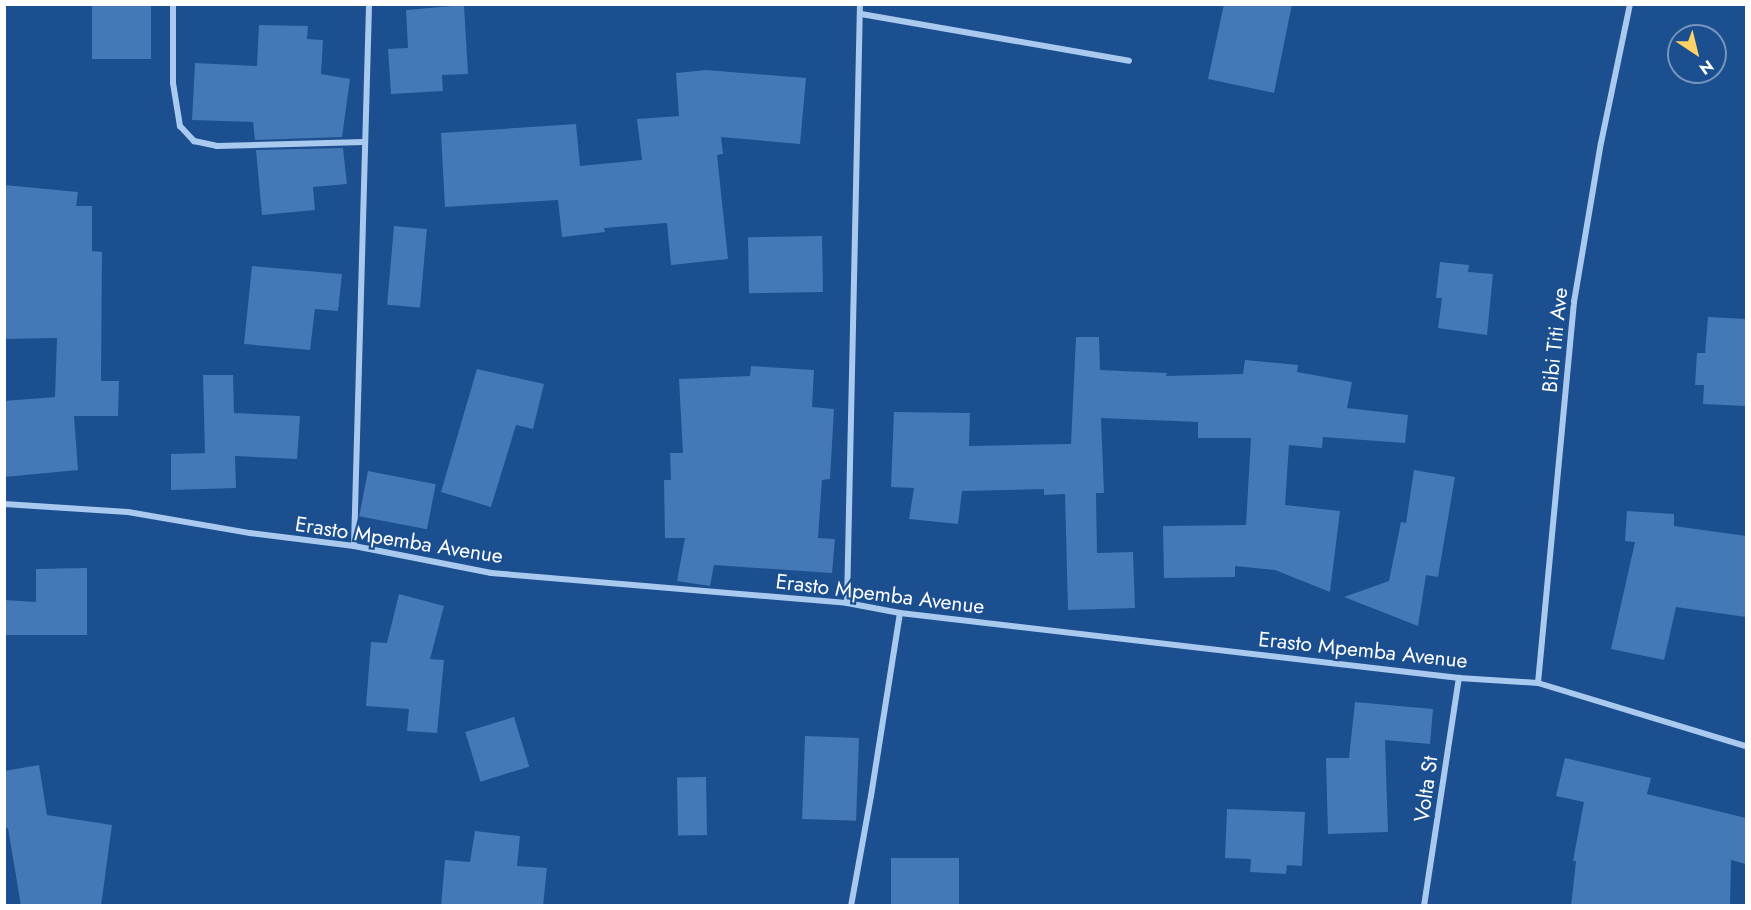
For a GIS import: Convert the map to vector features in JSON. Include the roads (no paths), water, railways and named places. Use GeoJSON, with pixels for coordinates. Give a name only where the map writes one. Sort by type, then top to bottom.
{"type":"FeatureCollection","features":[{"type":"Feature","properties":{"kind":"street"},"geometry":{"type":"LineString","coordinates":[[173,4],[173,82],[180,126],[194,141],[217,147],[363,142]]}},
{"type":"Feature","properties":{"kind":"street"},"geometry":{"type":"LineString","coordinates":[[354,546],[363,142],[369,4]]}},
{"type":"Feature","properties":{"kind":"street"},"geometry":{"type":"LineString","coordinates":[[847,603],[860,4]]}},
{"type":"Feature","properties":{"kind":"street","name":"Bibi Titi Ave"},"geometry":{"type":"LineString","coordinates":[[1538,683],[1574,302],[1601,143],[1630,4]]}},
{"type":"Feature","properties":{"kind":"street"},"geometry":{"type":"LineString","coordinates":[[861,14],[1129,61]]}},
{"type":"Feature","properties":{"kind":"street","name":"Erasto Mpemba Avenue"},"geometry":{"type":"LineString","coordinates":[[4,504],[128,512],[250,533],[354,546],[491,573],[847,603],[900,614],[1459,678],[1538,683],[1746,746]]}},
{"type":"Feature","properties":{"kind":"street"},"geometry":{"type":"LineString","coordinates":[[850,906],[871,796],[900,614]]}},
{"type":"Feature","properties":{"kind":"street","name":"Volta St"},"geometry":{"type":"LineString","coordinates":[[1424,906],[1459,678]]}}]}
